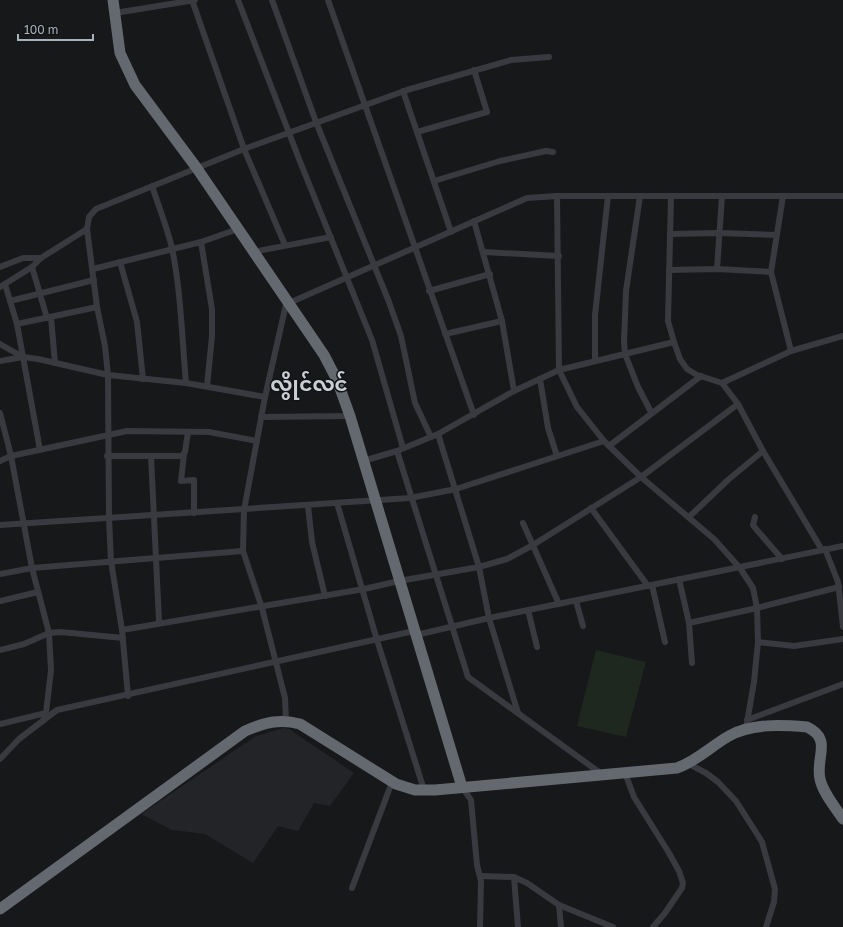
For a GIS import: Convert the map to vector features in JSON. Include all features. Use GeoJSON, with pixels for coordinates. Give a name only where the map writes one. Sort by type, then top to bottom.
{"type":"FeatureCollection","features":[{"type":"Feature","properties":{"kind":"highway"},"geometry":{"type":"LineString","coordinates":[[113,0],[120,53],[135,85],[196,167],[324,355],[337,380],[350,416],[462,787]]}},
{"type":"Feature","properties":{"kind":"highway"},"geometry":{"type":"LineString","coordinates":[[0,909],[245,731],[272,721],[286,721],[300,724],[392,782],[405,788],[424,790],[677,768],[689,764],[746,724],[807,727],[815,731],[820,736],[822,745],[820,778],[823,786],[843,819]]}},
{"type":"Feature","properties":{"kind":"street"},"geometry":{"type":"LineString","coordinates":[[115,13],[158,3],[193,0],[244,149],[285,245]]}},
{"type":"Feature","properties":{"kind":"street"},"geometry":{"type":"LineString","coordinates":[[238,0],[372,340],[400,450],[410,498],[468,677],[602,774]]}},
{"type":"Feature","properties":{"kind":"street"},"geometry":{"type":"LineString","coordinates":[[272,0],[316,122],[401,336],[415,403],[431,437]]}},
{"type":"Feature","properties":{"kind":"street"},"geometry":{"type":"LineString","coordinates":[[328,0],[429,291],[474,415]]}},
{"type":"Feature","properties":{"kind":"street"},"geometry":{"type":"LineString","coordinates":[[128,696],[122,630],[111,561],[108,518],[108,375],[105,346],[97,307],[87,229],[89,217],[96,209],[196,167],[290,131],[364,105],[474,70],[511,60],[549,57]]}},
{"type":"Feature","properties":{"kind":"street"},"geometry":{"type":"LineString","coordinates":[[417,132],[487,112],[474,70]]}},
{"type":"Feature","properties":{"kind":"street"},"geometry":{"type":"LineString","coordinates":[[403,92],[451,232]]}},
{"type":"Feature","properties":{"kind":"street"},"geometry":{"type":"LineString","coordinates":[[434,181],[500,161],[546,150],[553,152]]}},
{"type":"Feature","properties":{"kind":"street"},"geometry":{"type":"LineString","coordinates":[[152,186],[167,228],[172,250],[181,320],[186,383]]}},
{"type":"Feature","properties":{"kind":"street"},"geometry":{"type":"LineString","coordinates":[[557,196],[559,256],[559,370],[577,407],[606,444],[641,477],[714,539],[740,568],[753,588],[757,608],[758,642],[746,724]]}},
{"type":"Feature","properties":{"kind":"street"},"geometry":{"type":"LineString","coordinates":[[286,721],[285,698],[276,662],[262,608],[243,551],[244,510],[265,397],[288,302],[348,278],[527,198],[557,196],[843,196]]}},
{"type":"Feature","properties":{"kind":"street"},"geometry":{"type":"LineString","coordinates":[[595,361],[595,315],[608,196]]}},
{"type":"Feature","properties":{"kind":"street"},"geometry":{"type":"LineString","coordinates":[[640,196],[624,313],[624,342],[626,354],[638,387],[652,412]]}},
{"type":"Feature","properties":{"kind":"street"},"geometry":{"type":"LineString","coordinates":[[671,196],[668,321],[674,342],[687,369],[701,376],[722,383],[738,404],[823,550],[841,587],[843,627]]}},
{"type":"Feature","properties":{"kind":"street"},"geometry":{"type":"LineString","coordinates":[[717,269],[722,196]]}},
{"type":"Feature","properties":{"kind":"street"},"geometry":{"type":"LineString","coordinates":[[783,196],[771,272],[791,351]]}},
{"type":"Feature","properties":{"kind":"street"},"geometry":{"type":"LineString","coordinates":[[474,221],[484,252],[502,321],[514,391]]}},
{"type":"Feature","properties":{"kind":"street"},"geometry":{"type":"LineString","coordinates":[[40,450],[17,324],[10,301],[3,286],[32,267],[41,258],[87,229]]}},
{"type":"Feature","properties":{"kind":"street"},"geometry":{"type":"LineString","coordinates":[[93,269],[201,242],[238,229]]}},
{"type":"Feature","properties":{"kind":"street"},"geometry":{"type":"LineString","coordinates":[[670,234],[719,233],[777,235]]}},
{"type":"Feature","properties":{"kind":"street"},"geometry":{"type":"LineString","coordinates":[[254,252],[285,245],[331,238]]}},
{"type":"Feature","properties":{"kind":"street"},"geometry":{"type":"LineString","coordinates":[[201,242],[212,309],[212,336],[207,386]]}},
{"type":"Feature","properties":{"kind":"street"},"geometry":{"type":"LineString","coordinates":[[484,252],[559,256]]}},
{"type":"Feature","properties":{"kind":"street"},"geometry":{"type":"LineString","coordinates":[[0,267],[23,258],[41,258]]}},
{"type":"Feature","properties":{"kind":"street"},"geometry":{"type":"LineString","coordinates":[[120,262],[136,322],[144,379]]}},
{"type":"Feature","properties":{"kind":"street"},"geometry":{"type":"LineString","coordinates":[[32,267],[39,292],[49,317],[55,363]]}},
{"type":"Feature","properties":{"kind":"street"},"geometry":{"type":"LineString","coordinates":[[669,270],[717,269],[771,272]]}},
{"type":"Feature","properties":{"kind":"street"},"geometry":{"type":"LineString","coordinates":[[429,291],[490,274]]}},
{"type":"Feature","properties":{"kind":"street"},"geometry":{"type":"LineString","coordinates":[[10,301],[39,292],[94,280]]}},
{"type":"Feature","properties":{"kind":"street"},"geometry":{"type":"LineString","coordinates":[[17,324],[97,307]]}},
{"type":"Feature","properties":{"kind":"street"},"geometry":{"type":"LineString","coordinates":[[445,334],[502,321]]}},
{"type":"Feature","properties":{"kind":"street"},"geometry":{"type":"LineString","coordinates":[[722,383],[791,351],[843,336]]}},
{"type":"Feature","properties":{"kind":"street"},"geometry":{"type":"LineString","coordinates":[[363,461],[400,450],[438,434],[514,391],[559,370],[674,342]]}},
{"type":"Feature","properties":{"kind":"street"},"geometry":{"type":"LineString","coordinates":[[0,344],[23,358]]}},
{"type":"Feature","properties":{"kind":"street"},"geometry":{"type":"LineString","coordinates":[[0,362],[23,358],[55,363],[108,375],[186,383],[265,397]]}},
{"type":"Feature","properties":{"kind":"street"},"geometry":{"type":"LineString","coordinates":[[0,525],[375,501],[410,498],[456,489],[557,456],[606,444],[701,376]]}},
{"type":"Feature","properties":{"kind":"street"},"geometry":{"type":"LineString","coordinates":[[540,379],[548,428],[557,456]]}},
{"type":"Feature","properties":{"kind":"street"},"geometry":{"type":"LineString","coordinates":[[122,630],[262,608],[435,574],[479,567],[506,559],[533,545],[641,477],[738,404]]}},
{"type":"Feature","properties":{"kind":"street"},"geometry":{"type":"LineString","coordinates":[[0,413],[3,435],[10,456],[32,568],[49,633],[51,670],[46,713],[42,722]]}},
{"type":"Feature","properties":{"kind":"street"},"geometry":{"type":"LineString","coordinates":[[261,417],[350,416]]}},
{"type":"Feature","properties":{"kind":"street"},"geometry":{"type":"LineString","coordinates":[[0,461],[10,456],[128,431],[209,432],[257,442]]}},
{"type":"Feature","properties":{"kind":"street"},"geometry":{"type":"LineString","coordinates":[[188,432],[181,481],[194,480],[194,513]]}},
{"type":"Feature","properties":{"kind":"street"},"geometry":{"type":"LineString","coordinates":[[438,434],[479,567],[490,618],[518,713]]}},
{"type":"Feature","properties":{"kind":"street"},"geometry":{"type":"LineString","coordinates":[[689,517],[729,479],[764,451]]}},
{"type":"Feature","properties":{"kind":"street"},"geometry":{"type":"LineString","coordinates":[[108,456],[184,454]]}},
{"type":"Feature","properties":{"kind":"street"},"geometry":{"type":"LineString","coordinates":[[150,456],[159,621]]}},
{"type":"Feature","properties":{"kind":"street"},"geometry":{"type":"LineString","coordinates":[[337,504],[364,589],[377,640],[424,790]]}},
{"type":"Feature","properties":{"kind":"street"},"geometry":{"type":"LineString","coordinates":[[308,506],[312,542],[326,596]]}},
{"type":"Feature","properties":{"kind":"street"},"geometry":{"type":"LineString","coordinates":[[591,508],[650,586],[665,642]]}},
{"type":"Feature","properties":{"kind":"street"},"geometry":{"type":"LineString","coordinates":[[755,516],[753,524],[756,529],[782,559]]}},
{"type":"Feature","properties":{"kind":"street"},"geometry":{"type":"LineString","coordinates":[[523,523],[559,604]]}},
{"type":"Feature","properties":{"kind":"street"},"geometry":{"type":"LineString","coordinates":[[0,759],[19,739],[57,710],[128,696],[377,640],[843,546]]}},
{"type":"Feature","properties":{"kind":"street"},"geometry":{"type":"LineString","coordinates":[[0,574],[32,568],[243,551]]}},
{"type":"Feature","properties":{"kind":"street"},"geometry":{"type":"LineString","coordinates":[[679,580],[689,622],[692,663]]}},
{"type":"Feature","properties":{"kind":"street"},"geometry":{"type":"LineString","coordinates":[[689,622],[757,608],[841,587]]}},
{"type":"Feature","properties":{"kind":"street"},"geometry":{"type":"LineString","coordinates":[[0,601],[38,592]]}},
{"type":"Feature","properties":{"kind":"street"},"geometry":{"type":"LineString","coordinates":[[576,601],[583,626]]}},
{"type":"Feature","properties":{"kind":"street"},"geometry":{"type":"LineString","coordinates":[[528,610],[537,647]]}},
{"type":"Feature","properties":{"kind":"street"},"geometry":{"type":"LineString","coordinates":[[0,650],[24,644],[49,633],[61,632],[123,638]]}},
{"type":"Feature","properties":{"kind":"street"},"geometry":{"type":"LineString","coordinates":[[758,642],[794,646],[843,639]]}},
{"type":"Feature","properties":{"kind":"street"},"geometry":{"type":"LineString","coordinates":[[746,724],[843,684]]}},
{"type":"Feature","properties":{"kind":"street"},"geometry":{"type":"LineString","coordinates":[[0,723],[46,713]]}},
{"type":"Feature","properties":{"kind":"street"},"geometry":{"type":"LineString","coordinates":[[689,764],[706,773],[718,782],[736,801],[762,842],[775,889],[774,902],[766,927]]}},
{"type":"Feature","properties":{"kind":"street"},"geometry":{"type":"LineString","coordinates":[[625,772],[634,797],[670,853],[683,883],[682,888],[665,914],[653,927]]}},
{"type":"Feature","properties":{"kind":"street"},"geometry":{"type":"LineString","coordinates":[[352,888],[392,782]]}},
{"type":"Feature","properties":{"kind":"street"},"geometry":{"type":"LineString","coordinates":[[462,787],[471,800],[477,865],[481,876],[480,927]]}},
{"type":"Feature","properties":{"kind":"street"},"geometry":{"type":"LineString","coordinates":[[481,876],[514,877],[527,883],[559,905],[613,927]]}},
{"type":"Feature","properties":{"kind":"street"},"geometry":{"type":"LineString","coordinates":[[514,877],[518,927]]}},
{"type":"Feature","properties":{"kind":"street"},"geometry":{"type":"LineString","coordinates":[[559,905],[561,927]]}},
{"type":"Feature","properties":{"kind":"shaded area"},"geometry":{"type":"Polygon","coordinates":[[[596,650],[646,662],[626,737],[577,726],[596,650]]]}},
{"type":"Feature","properties":{"kind":"shaded area"},"geometry":{"type":"Polygon","coordinates":[[[284,728],[289,729],[354,773],[330,806],[314,803],[298,831],[278,826],[253,863],[205,834],[172,830],[141,814],[256,736],[284,728]]]}},
{"type":"Feature","properties":{"kind":"district","name":"လွိုင်လင်"},"geometry":{"type":"Point","coordinates":[309,384]}}]}
